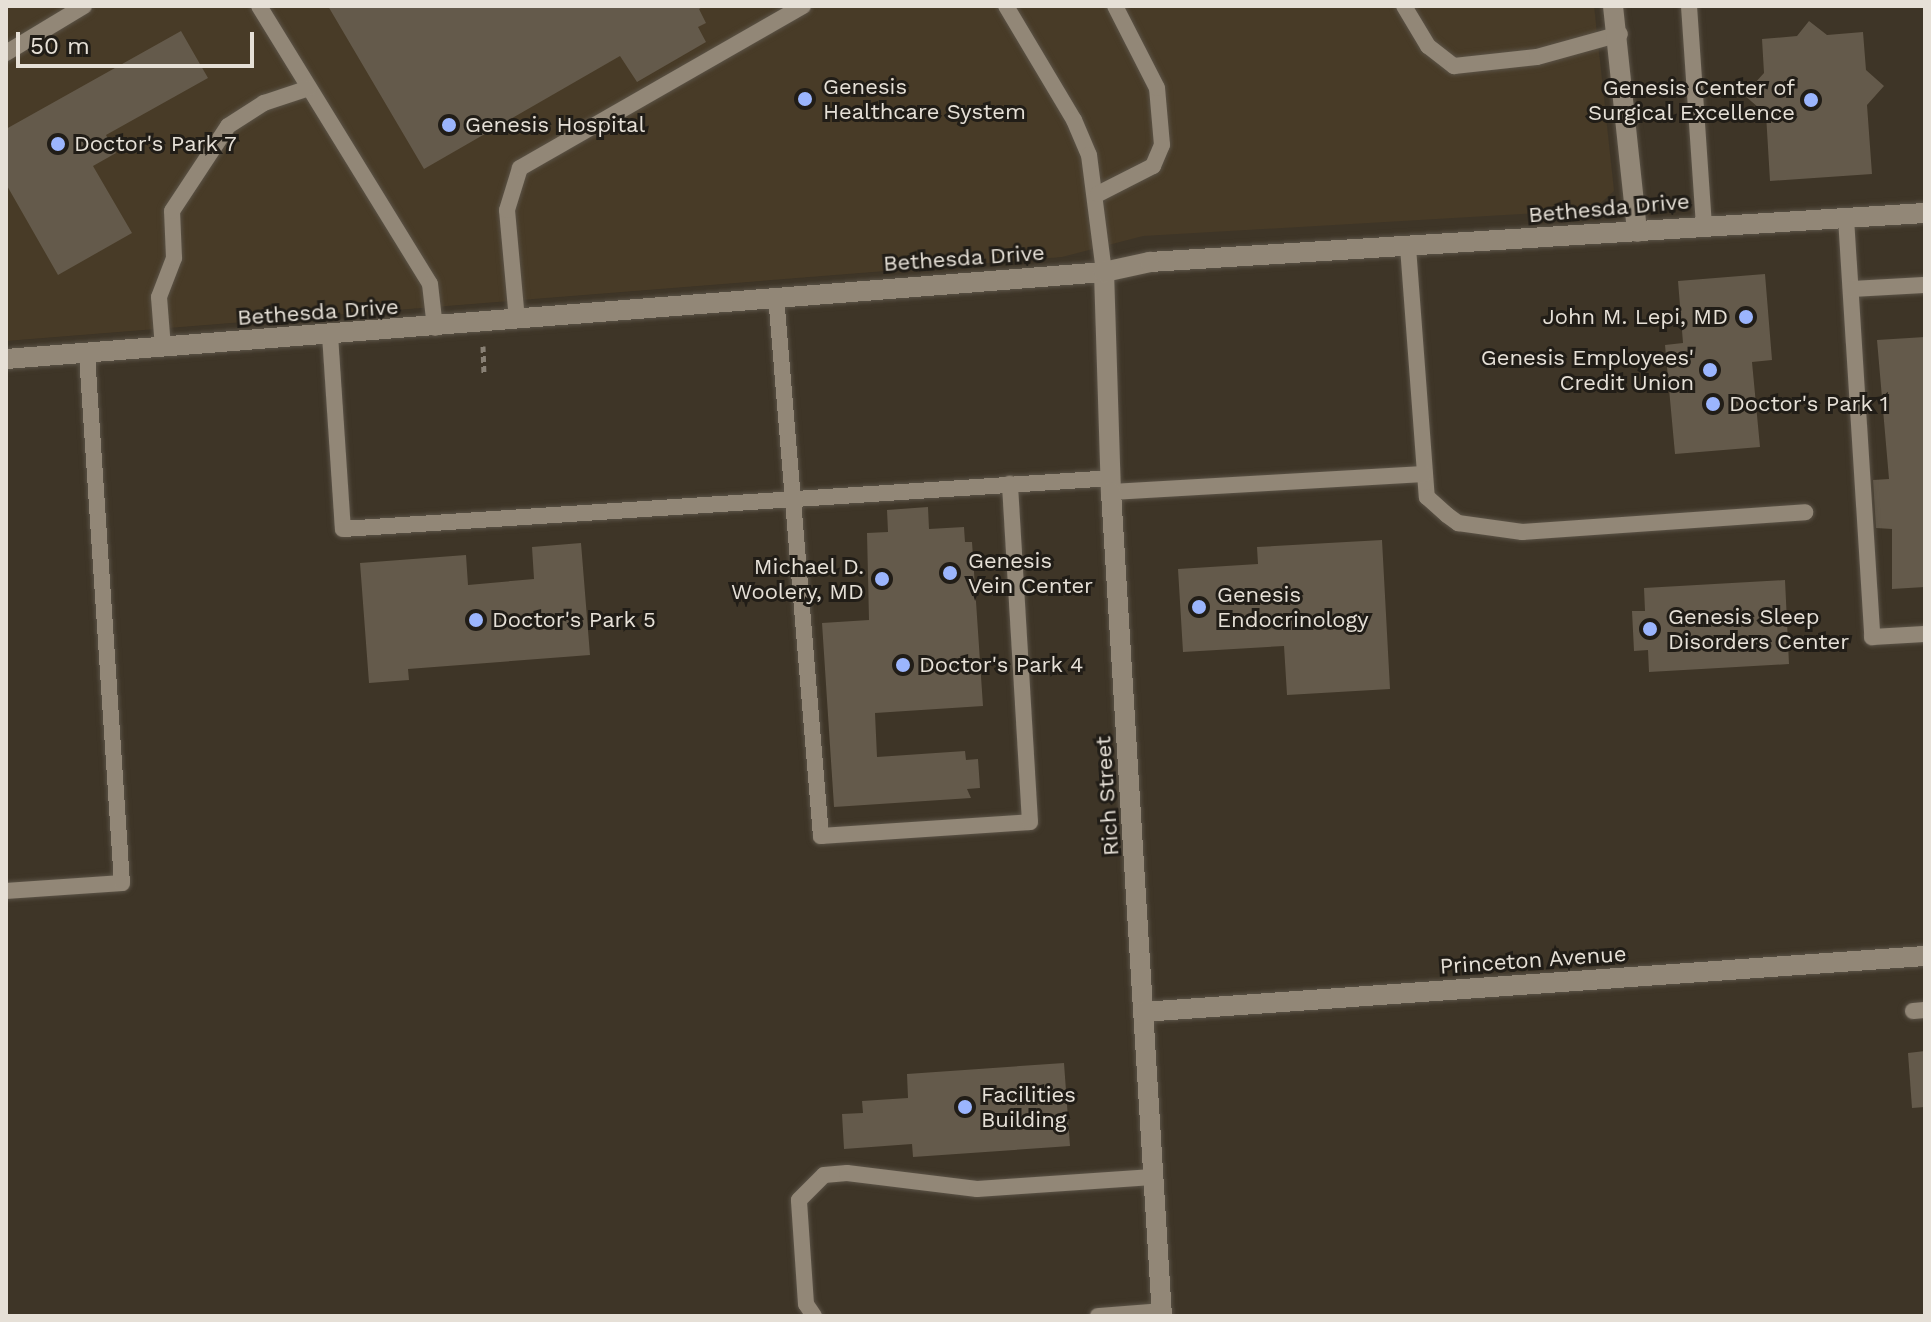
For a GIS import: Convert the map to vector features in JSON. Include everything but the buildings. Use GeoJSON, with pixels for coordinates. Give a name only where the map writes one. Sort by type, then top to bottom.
{"type":"FeatureCollection","features":[{"type":"Feature","properties":{"kind":"street"},"geometry":{"type":"LineString","coordinates":[[1613,6],[1620,34],[1637,232]]}},
{"type":"Feature","properties":{"kind":"street","name":"Bethesda Drive"},"geometry":{"type":"LineString","coordinates":[[6,359],[435,328],[776,296],[1104,272],[1150,262],[1925,213]]}},
{"type":"Feature","properties":{"kind":"street","name":"Rich Street"},"geometry":{"type":"LineString","coordinates":[[1104,272],[1111,485],[1162,1314]]}},
{"type":"Feature","properties":{"kind":"street","name":"Princeton Avenue"},"geometry":{"type":"LineString","coordinates":[[1143,1012],[1925,956]]}},
{"type":"Feature","properties":{"kind":"lane"},"geometry":{"type":"LineString","coordinates":[[6,53],[84,6]]}},
{"type":"Feature","properties":{"kind":"lane"},"geometry":{"type":"LineString","coordinates":[[259,6],[430,284],[435,328]]}},
{"type":"Feature","properties":{"kind":"lane"},"geometry":{"type":"LineString","coordinates":[[517,320],[507,210],[520,168],[803,6]]}},
{"type":"Feature","properties":{"kind":"lane"},"geometry":{"type":"LineString","coordinates":[[1006,6],[1074,120],[1098,194],[1104,272]]}},
{"type":"Feature","properties":{"kind":"lane"},"geometry":{"type":"LineString","coordinates":[[1098,194],[1153,166],[1162,145],[1157,88],[1115,6]]}},
{"type":"Feature","properties":{"kind":"lane"},"geometry":{"type":"LineString","coordinates":[[1404,6],[1428,46],[1454,66],[1537,57],[1620,34]]}},
{"type":"Feature","properties":{"kind":"lane"},"geometry":{"type":"LineString","coordinates":[[1689,6],[1704,225]]}},
{"type":"Feature","properties":{"kind":"lane"},"geometry":{"type":"LineString","coordinates":[[163,348],[159,297],[174,258],[172,211],[228,126],[264,103],[309,88]]}},
{"type":"Feature","properties":{"kind":"lane"},"geometry":{"type":"LineString","coordinates":[[1846,218],[1872,637],[1925,634]]}},
{"type":"Feature","properties":{"kind":"lane"},"geometry":{"type":"LineString","coordinates":[[1408,247],[1427,497],[1458,523],[1522,532],[1805,512]]}},
{"type":"Feature","properties":{"kind":"lane"},"geometry":{"type":"LineString","coordinates":[[1851,289],[1925,285]]}},
{"type":"Feature","properties":{"kind":"lane"},"geometry":{"type":"LineString","coordinates":[[776,296],[821,836],[1030,822],[1010,484]]}},
{"type":"Feature","properties":{"kind":"lane"},"geometry":{"type":"LineString","coordinates":[[330,335],[343,529],[1010,484],[1111,485],[1424,474]]}},
{"type":"Feature","properties":{"kind":"lane"},"geometry":{"type":"LineString","coordinates":[[6,891],[122,883],[87,354]]}},
{"type":"Feature","properties":{"kind":"lane"},"geometry":{"type":"LineString","coordinates":[[814,1316],[806,1304],[799,1200],[824,1175],[847,1173],[977,1189],[1153,1177]]}},
{"type":"Feature","properties":{"kind":"lane"},"geometry":{"type":"LineString","coordinates":[[1098,1316],[1162,1314]]}},
{"type":"Feature","properties":{"kind":"path"},"geometry":{"type":"LineString","coordinates":[[483,345],[484,375]]}},
{"type":"Feature","properties":{"kind":"shaded area","name":"Genesis Healthcare System"},"geometry":{"type":"Polygon","coordinates":[[[6,6],[1594,6],[1614,191],[1593,210],[1143,236],[1062,257],[6,341],[6,6]]]}},
{"type":"Feature","properties":{"kind":"place","name":"Genesis Healthcare System"},"geometry":{"type":"Point","coordinates":[805,99]}},
{"type":"Feature","properties":{"kind":"place","name":"Genesis Center of Surgical Excellence"},"geometry":{"type":"Point","coordinates":[1811,100]}},
{"type":"Feature","properties":{"kind":"place","name":"Genesis Hospital"},"geometry":{"type":"Point","coordinates":[449,125]}},
{"type":"Feature","properties":{"kind":"place","name":"Doctor's Park 7"},"geometry":{"type":"Point","coordinates":[58,144]}},
{"type":"Feature","properties":{"kind":"place","name":"John M. Lepi, MD"},"geometry":{"type":"Point","coordinates":[1746,317]}},
{"type":"Feature","properties":{"kind":"place","name":"Genesis Employees' Credit Union"},"geometry":{"type":"Point","coordinates":[1710,370]}},
{"type":"Feature","properties":{"kind":"place","name":"Doctor's Park 1"},"geometry":{"type":"Point","coordinates":[1713,404]}},
{"type":"Feature","properties":{"kind":"place","name":"Genesis Vein Center"},"geometry":{"type":"Point","coordinates":[950,573]}},
{"type":"Feature","properties":{"kind":"place","name":"Michael D. Woolery, MD"},"geometry":{"type":"Point","coordinates":[882,579]}},
{"type":"Feature","properties":{"kind":"place","name":"Genesis Endocrinology"},"geometry":{"type":"Point","coordinates":[1199,607]}},
{"type":"Feature","properties":{"kind":"place","name":"Doctor's Park 5"},"geometry":{"type":"Point","coordinates":[476,620]}},
{"type":"Feature","properties":{"kind":"place","name":"Genesis Sleep Disorders Center"},"geometry":{"type":"Point","coordinates":[1650,629]}},
{"type":"Feature","properties":{"kind":"place","name":"Doctor's Park 4"},"geometry":{"type":"Point","coordinates":[903,665]}},
{"type":"Feature","properties":{"kind":"place","name":"Facilities Building"},"geometry":{"type":"Point","coordinates":[965,1107]}}]}
